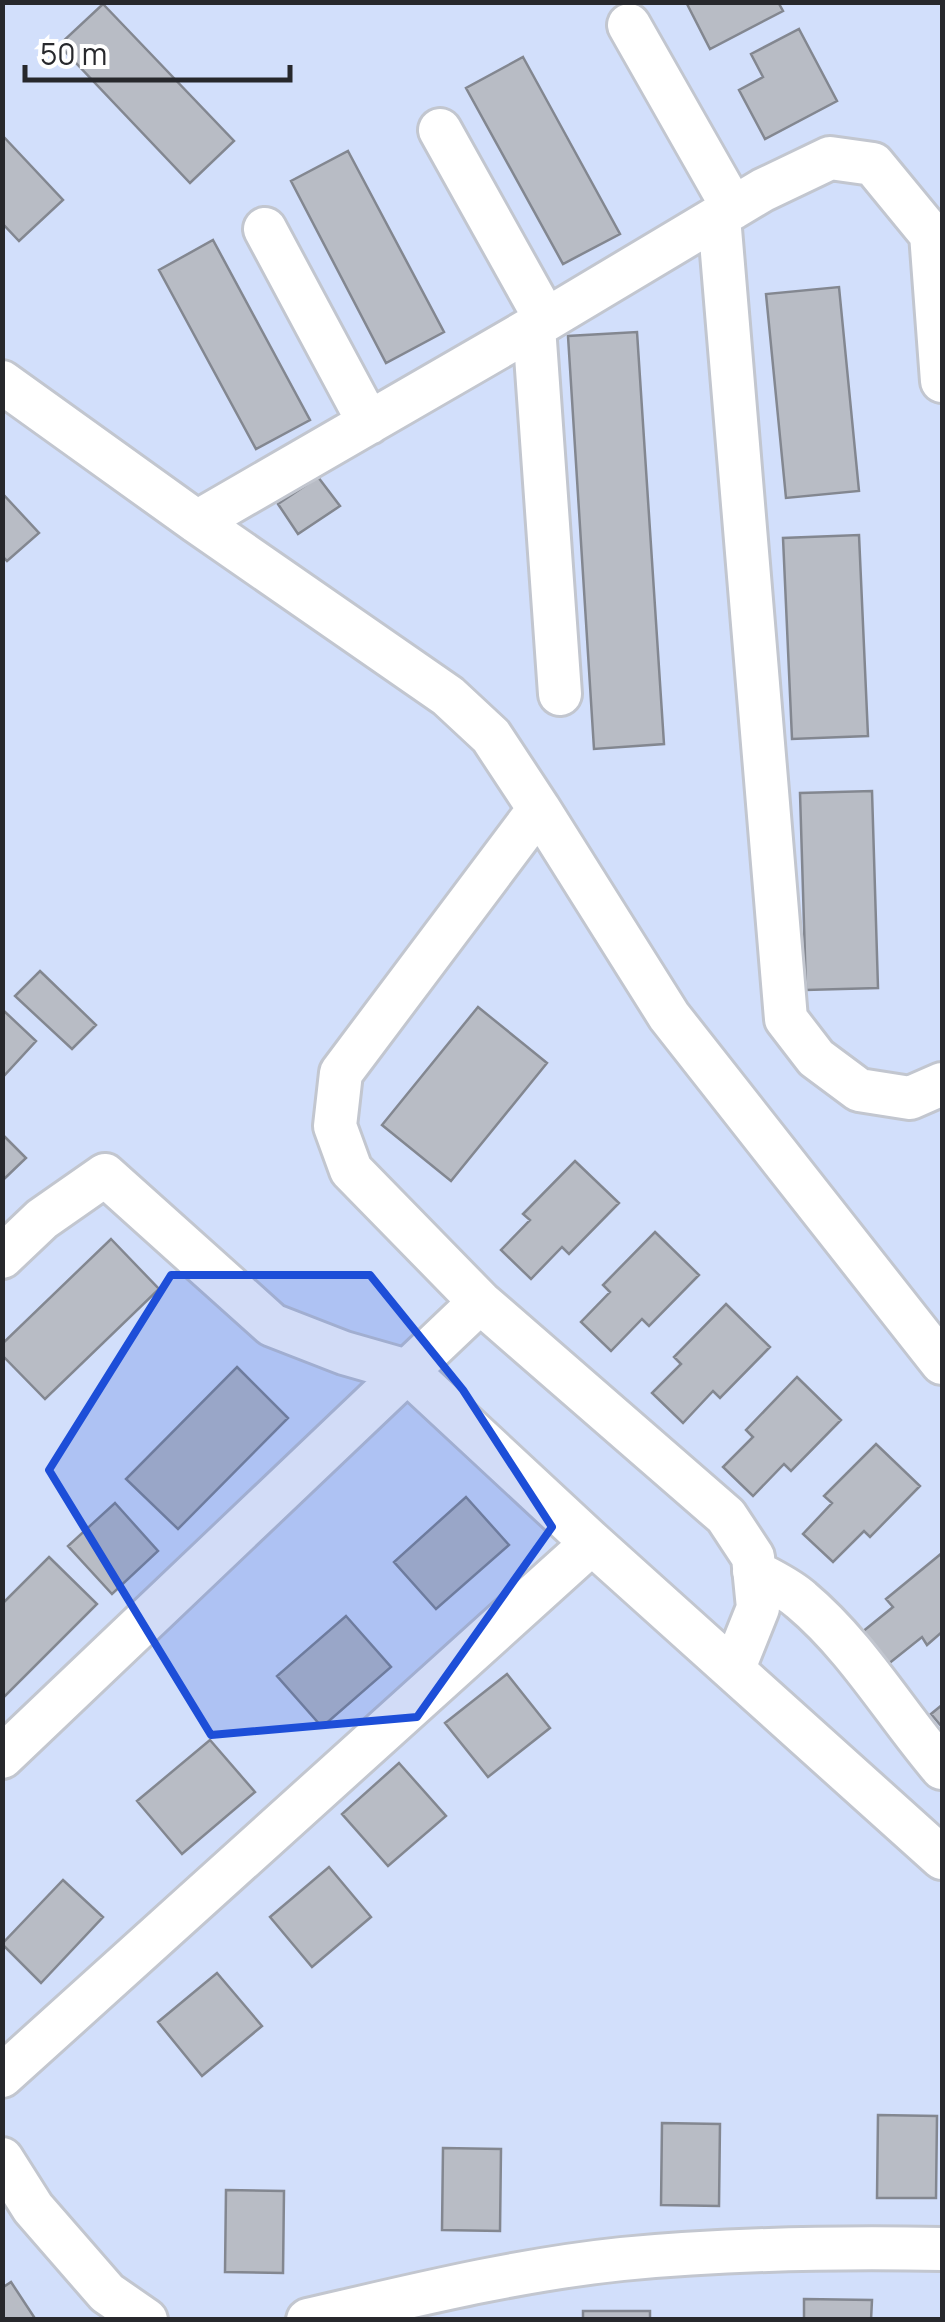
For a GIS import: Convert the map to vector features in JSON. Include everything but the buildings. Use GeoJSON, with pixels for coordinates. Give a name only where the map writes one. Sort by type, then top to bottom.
{"type":"FeatureCollection","features":[{"type":"Feature","properties":{"kind":"street"},"geometry":{"type":"LineString","coordinates":[[629,25],[726,212],[786,1020],[816,1058],[859,1090],[910,1098],[942,1084]]}},
{"type":"Feature","properties":{"kind":"street"},"geometry":{"type":"LineString","coordinates":[[440,130],[540,324],[560,694]]}},
{"type":"Feature","properties":{"kind":"street"},"geometry":{"type":"LineString","coordinates":[[198,522],[726,212],[830,158],[873,164],[937,241],[942,382]]}},
{"type":"Feature","properties":{"kind":"street"},"geometry":{"type":"LineString","coordinates":[[265,228],[369,423]]}},
{"type":"Feature","properties":{"kind":"street"},"geometry":{"type":"LineString","coordinates":[[8,398],[198,522],[448,696],[491,736],[669,1016],[942,1363]]}},
{"type":"Feature","properties":{"kind":"street"},"geometry":{"type":"LineString","coordinates":[[539,808],[341,1073],[335,1126],[351,1170],[480,1302],[726,1516],[753,1557],[758,1608],[734,1668]]}},
{"type":"Feature","properties":{"kind":"street"},"geometry":{"type":"LineString","coordinates":[[2,1257],[42,1219],[105,1176],[272,1325],[344,1353],[407,1371],[942,1858]]}},
{"type":"Feature","properties":{"kind":"street"},"geometry":{"type":"LineString","coordinates":[[2,1757],[480,1302]]}},
{"type":"Feature","properties":{"kind":"street"},"geometry":{"type":"LineString","coordinates":[[2,2076],[592,1543]]}},
{"type":"Feature","properties":{"kind":"street"},"geometry":{"type":"LineString","coordinates":[[754,1571],[800,1599],[882,1687],[942,1768]]}},
{"type":"Feature","properties":{"kind":"street"},"geometry":{"type":"LineString","coordinates":[[2,2158],[33,2208],[108,2293],[146,2320]]}},
{"type":"Feature","properties":{"kind":"street"},"geometry":{"type":"LineString","coordinates":[[308,2320],[495,2278],[622,2259],[848,2247],[942,2248]]}},
{"type":"Feature","properties":{"kind":"highlighted area"},"geometry":{"type":"Polygon","coordinates":[[[171,1275],[370,1275],[463,1390],[552,1527],[417,1717],[211,1735],[49,1470],[171,1275]]]}},
{"type":"Feature","properties":{"kind":"shaded area"},"geometry":{"type":"Polygon","coordinates":[[[3,3],[942,3],[942,2319],[3,2320],[3,3]]]}}]}
